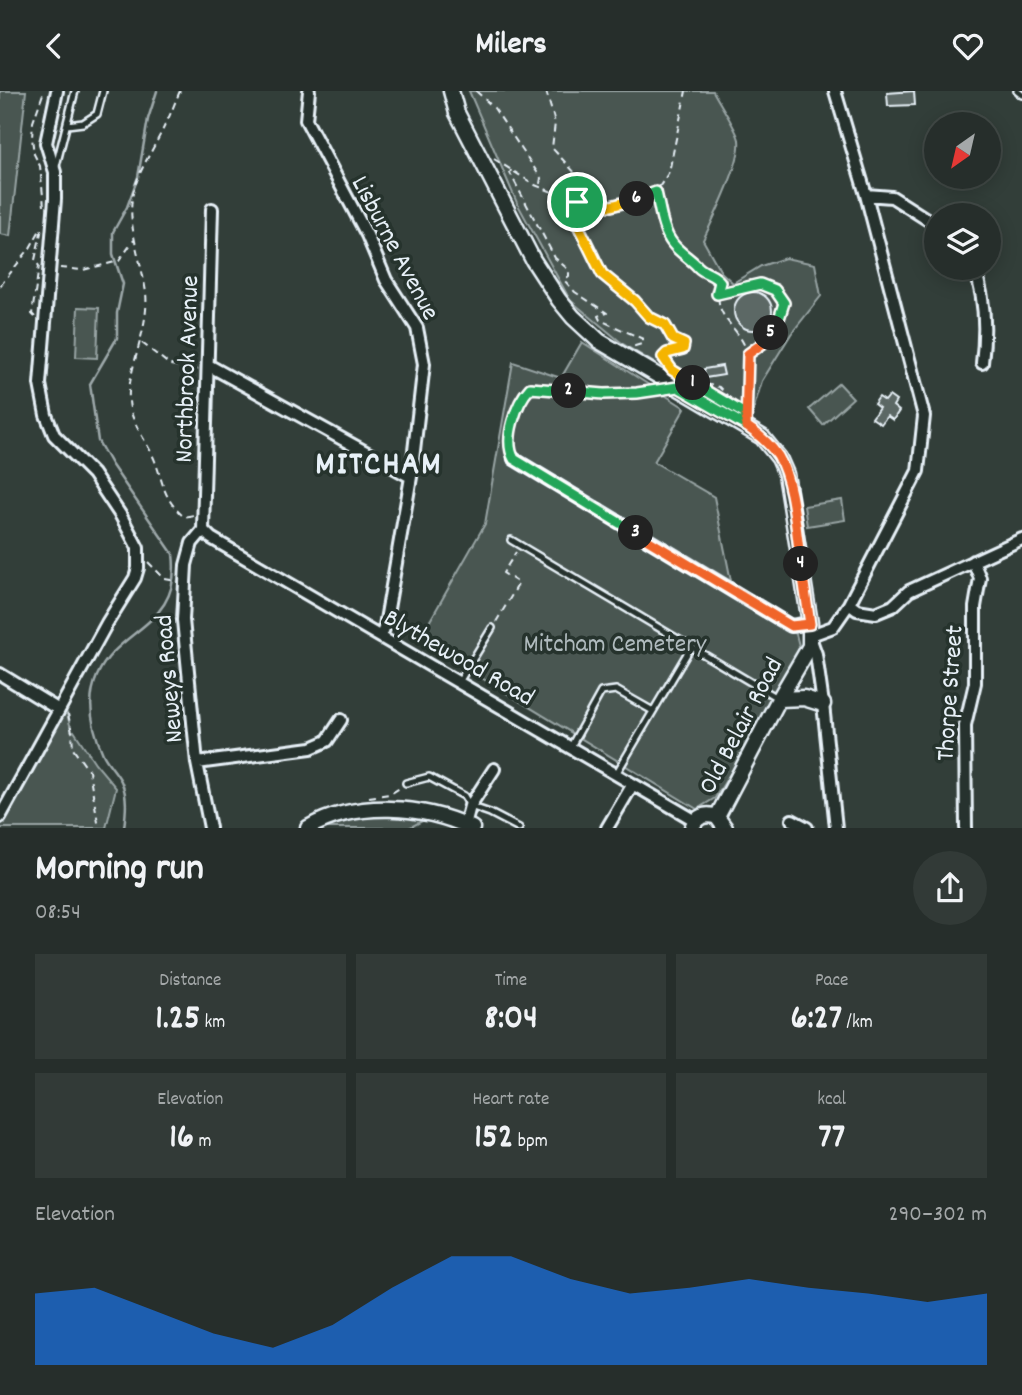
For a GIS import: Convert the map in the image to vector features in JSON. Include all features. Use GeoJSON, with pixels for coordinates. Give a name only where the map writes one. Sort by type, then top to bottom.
{"type":"FeatureCollection","features":[{"type":"Feature","properties":{"kind":"main road"},"geometry":{"type":"LineString","coordinates":[[451,91],[457,113],[533,260],[573,317],[598,341],[762,437],[779,458],[786,474],[811,633]]}},
{"type":"Feature","properties":{"kind":"main road","name":"Old Belair Road"},"geometry":{"type":"LineString","coordinates":[[721,823],[779,699],[807,652],[811,633]]}},
{"type":"Feature","properties":{"kind":"main road"},"geometry":{"type":"LineString","coordinates":[[779,699],[804,698],[823,703]]}},
{"type":"Feature","properties":{"kind":"main road"},"geometry":{"type":"LineString","coordinates":[[308,828],[336,816],[372,808],[435,814],[468,826]]}},
{"type":"Feature","properties":{"kind":"main road"},"geometry":{"type":"LineString","coordinates":[[329,828],[394,810]]}},
{"type":"Feature","properties":{"kind":"main road"},"geometry":{"type":"LineString","coordinates":[[694,824],[706,815],[721,823]]}},
{"type":"Feature","properties":{"kind":"street"},"geometry":{"type":"LineString","coordinates":[[0,817],[135,578],[139,560],[133,536],[108,495],[93,474],[54,435],[46,415],[40,384],[55,199],[54,172],[46,143],[57,91]]}},
{"type":"Feature","properties":{"kind":"street","name":"Lisburne Avenue"},"geometry":{"type":"LineString","coordinates":[[309,91],[306,120],[367,235],[386,280],[417,328],[424,364],[411,477],[381,636]]}},
{"type":"Feature","properties":{"kind":"street"},"geometry":{"type":"LineString","coordinates":[[514,459],[791,626],[811,633],[833,627],[849,604],[918,471],[924,416],[866,195],[835,91]]}},
{"type":"Feature","properties":{"kind":"street"},"geometry":{"type":"LineString","coordinates":[[866,195],[892,197],[924,217]]}},
{"type":"Feature","properties":{"kind":"street","name":"Northbrook Avenue"},"geometry":{"type":"LineString","coordinates":[[203,530],[212,209]]}},
{"type":"Feature","properties":{"kind":"street"},"geometry":{"type":"LineString","coordinates":[[979,280],[985,339],[982,363]]}},
{"type":"Feature","properties":{"kind":"street"},"geometry":{"type":"LineString","coordinates":[[208,368],[411,477]]}},
{"type":"Feature","properties":{"kind":"street","name":"Blythewood Road"},"geometry":{"type":"LineString","coordinates":[[203,530],[211,538],[616,774],[694,824]]}},
{"type":"Feature","properties":{"kind":"street","name":"Neweys Road"},"geometry":{"type":"LineString","coordinates":[[203,530],[192,543],[186,565],[183,620],[197,763],[210,828]]}},
{"type":"Feature","properties":{"kind":"street"},"geometry":{"type":"LineString","coordinates":[[849,604],[857,610],[876,613],[893,606],[909,591],[1021,541]]}},
{"type":"Feature","properties":{"kind":"street","name":"Thorpe Street"},"geometry":{"type":"LineString","coordinates":[[966,828],[965,726],[975,683],[975,607],[980,578],[974,561]]}},
{"type":"Feature","properties":{"kind":"street"},"geometry":{"type":"LineString","coordinates":[[811,633],[823,703],[836,828]]}},
{"type":"Feature","properties":{"kind":"street"},"geometry":{"type":"LineString","coordinates":[[0,674],[60,707]]}},
{"type":"Feature","properties":{"kind":"street"},"geometry":{"type":"LineString","coordinates":[[197,763],[311,748],[327,741],[341,720]]}},
{"type":"Feature","properties":{"kind":"street"},"geometry":{"type":"LineString","coordinates":[[333,734],[345,740]]}},
{"type":"Feature","properties":{"kind":"street"},"geometry":{"type":"LineString","coordinates":[[468,826],[470,806],[494,769]]}},
{"type":"Feature","properties":{"kind":"street"},"geometry":{"type":"LineString","coordinates":[[607,828],[633,785]]}},
{"type":"Feature","properties":{"kind":"street"},"geometry":{"type":"LineString","coordinates":[[792,820],[807,828]]}},
{"type":"Feature","properties":{"kind":"lane"},"geometry":{"type":"LineString","coordinates":[[54,172],[75,91]]}},
{"type":"Feature","properties":{"kind":"lane"},"geometry":{"type":"LineString","coordinates":[[67,125],[83,123],[97,114],[103,91]]}},
{"type":"Feature","properties":{"kind":"lane"},"geometry":{"type":"LineString","coordinates":[[1017,91],[1022,95]]}},
{"type":"Feature","properties":{"kind":"lane"},"geometry":{"type":"LineString","coordinates":[[511,540],[779,699]]}},
{"type":"Feature","properties":{"kind":"lane"},"geometry":{"type":"LineString","coordinates":[[459,682],[492,628]]}},
{"type":"Feature","properties":{"kind":"lane"},"geometry":{"type":"LineString","coordinates":[[616,774],[691,647]]}},
{"type":"Feature","properties":{"kind":"lane"},"geometry":{"type":"LineString","coordinates":[[570,748],[601,692],[616,690],[653,711]]}},
{"type":"Feature","properties":{"kind":"lane"},"geometry":{"type":"LineString","coordinates":[[406,783],[429,777],[464,796],[470,806],[519,828]]}},
{"type":"Feature","properties":{"kind":"path"},"geometry":{"type":"LineString","coordinates":[[44,91],[33,122],[32,138],[34,155],[40,166],[45,213]]}},
{"type":"Feature","properties":{"kind":"path"},"geometry":{"type":"LineString","coordinates":[[180,91],[134,190],[132,201],[135,240],[146,300],[141,342],[129,387],[129,407],[155,461],[165,494],[172,506],[184,517],[191,517],[202,508]]}},
{"type":"Feature","properties":{"kind":"path"},"geometry":{"type":"LineString","coordinates":[[476,91],[494,109],[541,178],[540,184],[535,185]]}},
{"type":"Feature","properties":{"kind":"path"},"geometry":{"type":"LineString","coordinates":[[546,91],[555,123],[552,148],[577,175],[581,185],[574,211],[576,221],[602,274],[635,301],[649,317],[665,325],[673,339],[684,344],[683,349],[667,353],[663,357],[672,370],[664,365]]}},
{"type":"Feature","properties":{"kind":"path"},"geometry":{"type":"LineString","coordinates":[[474,147],[535,185],[577,202],[611,206],[656,192],[669,172],[686,91]]}},
{"type":"Feature","properties":{"kind":"path"},"geometry":{"type":"LineString","coordinates":[[511,170],[510,173],[525,199],[534,223],[555,258],[569,270],[569,276],[564,280],[567,285],[607,313],[598,316],[600,320],[643,339],[642,344],[635,346],[642,354]]}},
{"type":"Feature","properties":{"kind":"path"},"geometry":{"type":"LineString","coordinates":[[656,192],[672,243],[700,269],[717,277],[720,282],[717,294],[720,312],[741,339],[748,354],[745,414]]}},
{"type":"Feature","properties":{"kind":"path"},"geometry":{"type":"LineString","coordinates":[[44,221],[35,260],[39,266],[32,314],[44,324]]}},
{"type":"Feature","properties":{"kind":"path"},"geometry":{"type":"LineString","coordinates":[[0,286],[42,229]]}},
{"type":"Feature","properties":{"kind":"path"},"geometry":{"type":"LineString","coordinates":[[49,267],[83,270],[119,261],[135,240]]}},
{"type":"Feature","properties":{"kind":"path"},"geometry":{"type":"LineString","coordinates":[[717,294],[760,284],[775,290],[784,303],[778,322],[766,341],[748,354]]}},
{"type":"Feature","properties":{"kind":"path"},"geometry":{"type":"LineString","coordinates":[[141,342],[170,365],[208,368]]}},
{"type":"Feature","properties":{"kind":"path"},"geometry":{"type":"LineString","coordinates":[[705,384],[719,387],[745,414]]}},
{"type":"Feature","properties":{"kind":"path"},"geometry":{"type":"LineString","coordinates":[[514,459],[509,446],[515,419],[524,394],[530,388],[604,394],[637,393],[678,387]]}},
{"type":"Feature","properties":{"kind":"path"},"geometry":{"type":"LineString","coordinates":[[735,409],[745,414]]}},
{"type":"Feature","properties":{"kind":"path"},"geometry":{"type":"LineString","coordinates":[[492,628],[519,583],[503,573],[520,545]]}},
{"type":"Feature","properties":{"kind":"path"},"geometry":{"type":"LineString","coordinates":[[139,560],[147,561],[168,581],[177,581]]}},
{"type":"Feature","properties":{"kind":"path"},"geometry":{"type":"LineString","coordinates":[[60,707],[69,717],[72,749],[89,771],[99,828]]}},
{"type":"Feature","properties":{"kind":"green space"},"geometry":{"type":"Polygon","coordinates":[[[0,91],[26,91],[10,236],[0,234],[0,91]]]}},
{"type":"Feature","properties":{"kind":"green space"},"geometry":{"type":"Polygon","coordinates":[[[469,91],[713,91],[738,136],[739,150],[726,190],[703,240],[721,272],[733,283],[761,266],[785,258],[815,264],[821,296],[791,334],[762,381],[750,421],[623,344],[570,300],[517,203],[469,91]]]}},
{"type":"Feature","properties":{"kind":"green space"},"geometry":{"type":"Polygon","coordinates":[[[78,307],[99,308],[97,358],[76,357],[78,307]]]}},
{"type":"Feature","properties":{"kind":"green space","name":"Mitcham Cemetery"},"geometry":{"type":"Polygon","coordinates":[[[582,342],[685,408],[654,462],[714,497],[731,581],[601,503],[595,512],[796,634],[801,654],[715,798],[697,809],[419,640],[485,524],[513,362],[561,378],[582,342]]]}},
{"type":"Feature","properties":{"kind":"green space"},"geometry":{"type":"Polygon","coordinates":[[[839,383],[853,398],[823,425],[809,409],[839,383]]]}},
{"type":"Feature","properties":{"kind":"green space"},"geometry":{"type":"Polygon","coordinates":[[[842,500],[845,520],[807,526],[804,506],[842,500]]]}},
{"type":"Feature","properties":{"kind":"green space"},"geometry":{"type":"Polygon","coordinates":[[[65,707],[72,732],[74,731],[116,788],[106,828],[0,828],[0,815],[65,707]]]}},
{"type":"Feature","properties":{"kind":"green space"},"geometry":{"type":"Polygon","coordinates":[[[435,814],[409,828],[308,828],[336,816],[435,814]]]}},
{"type":"Feature","properties":{"kind":"building"},"geometry":{"type":"Polygon","coordinates":[[[914,91],[915,105],[888,106],[887,93],[914,91]]]}},
{"type":"Feature","properties":{"kind":"building"},"geometry":{"type":"Polygon","coordinates":[[[753,292],[767,297],[772,311],[767,325],[753,330],[739,325],[734,311],[739,297],[753,292]]]}},
{"type":"Feature","properties":{"kind":"building"},"geometry":{"type":"Polygon","coordinates":[[[722,366],[724,375],[705,378],[704,369],[722,366]]]}},
{"type":"Feature","properties":{"kind":"building"},"geometry":{"type":"Polygon","coordinates":[[[889,396],[896,401],[893,406],[899,411],[893,420],[887,416],[881,424],[872,418],[879,408],[874,404],[879,397],[885,401],[889,396]]]}},
{"type":"Feature","properties":{"kind":"waterway"},"geometry":{"type":"LineString","coordinates":[[124,828],[125,792],[99,744],[93,725],[92,695],[97,676],[107,659],[147,624],[168,597],[173,578],[173,554],[98,441],[90,384],[117,338],[117,313],[123,284],[113,254],[113,232],[127,207],[138,177],[148,119],[157,91]]}},
{"type":"Feature","properties":{"kind":"district","name":"MITCHAM"},"geometry":{"type":"Point","coordinates":[379,461]}},
{"type":"Feature","properties":{"kind":"route"},"geometry":{"type":"LineString","coordinates":[[577,202],[574,211],[576,221],[602,274],[635,301],[649,317],[665,325],[673,339],[684,344],[685,348],[679,352],[664,355],[664,360],[672,370],[726,405],[745,414],[746,426],[678,387],[637,393],[604,394],[530,388],[524,394],[515,419],[510,452],[514,459],[791,626],[810,624],[786,474],[771,446],[746,426],[745,414],[748,354],[766,341],[778,322],[784,303],[775,290],[760,284],[717,294],[720,282],[717,277],[700,269],[672,243],[656,192],[611,206],[577,202]]}}]}
